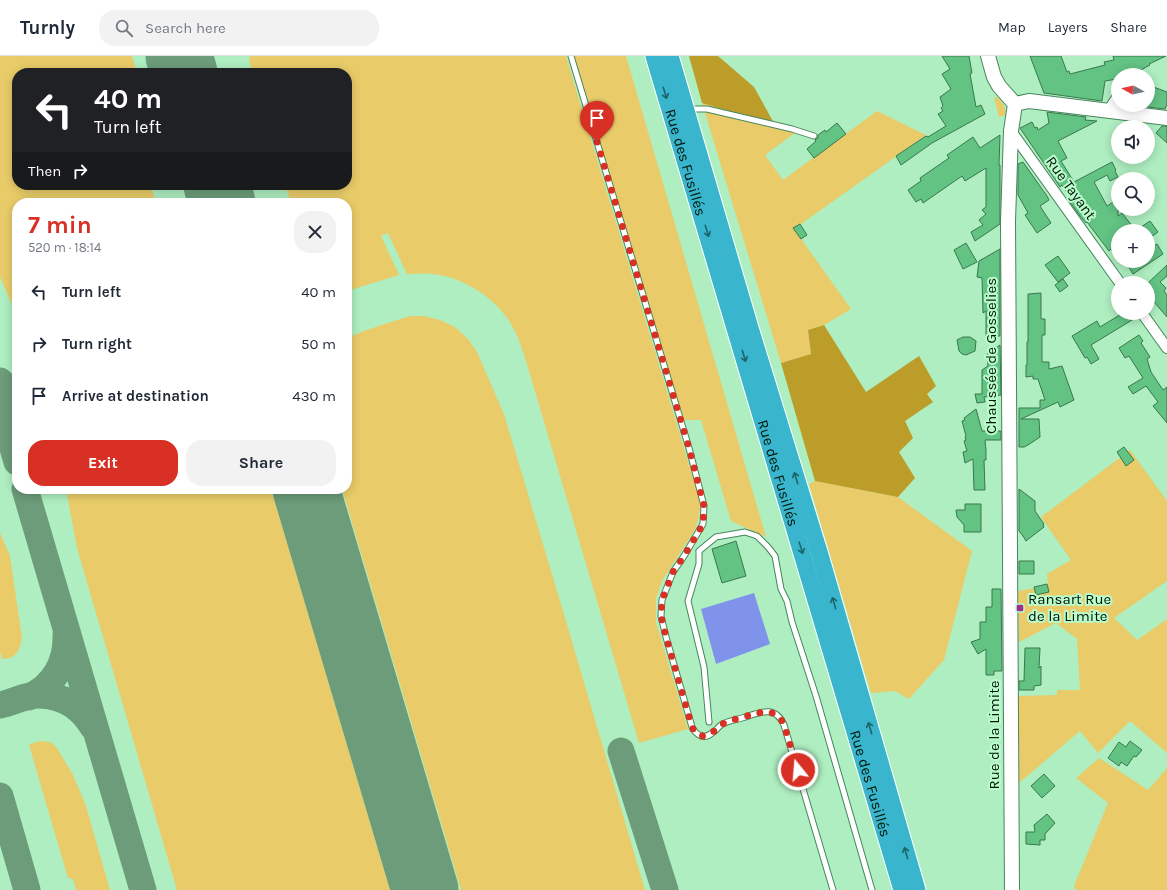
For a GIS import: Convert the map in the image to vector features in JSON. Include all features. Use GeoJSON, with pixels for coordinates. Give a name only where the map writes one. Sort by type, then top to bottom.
{"type":"FeatureCollection","features":[{"type":"Feature","properties":{"kind":"highway","name":"Rue des Fusillés"},"geometry":{"type":"LineString","coordinates":[[654,56],[902,890]]}},
{"type":"Feature","properties":{"kind":"highway","name":"Rue des Fusillés"},"geometry":{"type":"LineString","coordinates":[[670,56],[750,328],[820,556],[917,890]]}},
{"type":"Feature","properties":{"kind":"street"},"geometry":{"type":"LineString","coordinates":[[988,56],[994,77],[999,86],[1015,104],[1029,100],[1167,118]]}},
{"type":"Feature","properties":{"kind":"street","name":"Chaussée de Gosselies"},"geometry":{"type":"LineString","coordinates":[[1010,580],[1008,221],[1011,131],[1015,104]]}},
{"type":"Feature","properties":{"kind":"street"},"geometry":{"type":"LineString","coordinates":[[1108,111],[1111,106]]}},
{"type":"Feature","properties":{"kind":"street","name":"Rue Tayant"},"geometry":{"type":"LineString","coordinates":[[1011,131],[1115,276]]}},
{"type":"Feature","properties":{"kind":"street"},"geometry":{"type":"LineString","coordinates":[[1147,320],[1167,348]]}},
{"type":"Feature","properties":{"kind":"street","name":"Rue de la Limite"},"geometry":{"type":"LineString","coordinates":[[1010,580],[1012,890]]}},
{"type":"Feature","properties":{"kind":"lane"},"geometry":{"type":"LineString","coordinates":[[571,56],[689,448],[704,506],[703,524],[673,572],[662,600],[661,616],[692,727],[698,735],[706,736],[713,733],[723,724],[760,712],[770,712],[781,718],[833,890]]}},
{"type":"Feature","properties":{"kind":"lane"},"geometry":{"type":"LineString","coordinates":[[686,112],[696,109],[708,109],[792,129],[814,136]]}},
{"type":"Feature","properties":{"kind":"lane"},"geometry":{"type":"LineString","coordinates":[[699,551],[716,537],[744,532],[757,536],[775,556],[781,589],[787,601],[792,622],[814,689],[872,890]]}},
{"type":"Feature","properties":{"kind":"lane"},"geometry":{"type":"LineString","coordinates":[[690,546],[699,551]]}},
{"type":"Feature","properties":{"kind":"lane"},"geometry":{"type":"LineString","coordinates":[[699,551],[699,564],[688,600],[704,667],[709,722]]}},
{"type":"Feature","properties":{"kind":"shaded area"},"geometry":{"type":"Polygon","coordinates":[[[0,56],[132,56],[136,68],[12,68],[12,190],[152,190],[155,198],[12,198],[12,305],[0,277],[0,56]]]}},
{"type":"Feature","properties":{"kind":"shaded area"},"geometry":{"type":"Polygon","coordinates":[[[250,56],[566,56],[699,498],[700,509],[694,531],[662,581],[656,599],[656,622],[688,729],[639,743],[526,361],[516,333],[504,314],[487,297],[455,279],[429,274],[407,274],[388,233],[381,236],[399,275],[352,289],[352,198],[289,198],[287,190],[352,190],[352,68],[251,68],[249,60],[250,56]]]}},
{"type":"Feature","properties":{"kind":"shaded area"},"geometry":{"type":"Polygon","coordinates":[[[571,56],[626,56],[766,537],[731,521],[701,420],[680,420],[571,56]]]}},
{"type":"Feature","properties":{"kind":"shaded area"},"geometry":{"type":"Polygon","coordinates":[[[689,56],[718,56],[754,87],[775,125],[702,103],[689,56]]]}},
{"type":"Feature","properties":{"kind":"shaded area"},"geometry":{"type":"Polygon","coordinates":[[[994,97],[997,97],[1004,105],[1005,115],[999,117],[994,97]]]}},
{"type":"Feature","properties":{"kind":"shaded area"},"geometry":{"type":"Polygon","coordinates":[[[702,103],[770,124],[792,129],[795,133],[765,155],[783,180],[877,111],[926,135],[794,229],[851,309],[824,325],[808,330],[811,354],[781,363],[702,103]]]}},
{"type":"Feature","properties":{"kind":"shaded area"},"geometry":{"type":"Polygon","coordinates":[[[411,316],[424,316],[440,320],[455,327],[468,339],[477,352],[504,414],[645,890],[461,890],[343,494],[352,494],[352,336],[411,316]]]}},
{"type":"Feature","properties":{"kind":"shaded area"},"geometry":{"type":"Polygon","coordinates":[[[824,325],[866,392],[919,356],[936,386],[927,394],[933,402],[905,421],[913,438],[899,452],[915,478],[898,497],[815,481],[781,363],[811,354],[808,330],[824,325]]]}},
{"type":"Feature","properties":{"kind":"shaded area"},"geometry":{"type":"Polygon","coordinates":[[[1130,450],[1167,501],[1167,581],[1114,618],[1137,640],[1167,619],[1167,753],[1130,721],[1098,753],[1080,731],[1019,783],[1018,696],[1057,695],[1057,690],[1080,690],[1077,639],[1056,623],[1019,642],[1018,591],[1048,586],[1047,574],[1071,560],[1041,517],[1130,450]]]}},
{"type":"Feature","properties":{"kind":"shaded area"},"geometry":{"type":"Polygon","coordinates":[[[815,481],[898,497],[972,551],[944,660],[909,699],[895,691],[871,693],[809,484],[815,481]]]}},
{"type":"Feature","properties":{"kind":"shaded area"},"geometry":{"type":"Polygon","coordinates":[[[67,494],[272,494],[390,890],[177,890],[77,548],[67,494]]]}},
{"type":"Feature","properties":{"kind":"shaded area"},"geometry":{"type":"Polygon","coordinates":[[[0,533],[10,556],[22,638],[20,647],[14,656],[2,659],[0,651],[0,533]]]}},
{"type":"Feature","properties":{"kind":"shaded area"},"geometry":{"type":"Polygon","coordinates":[[[39,741],[50,742],[57,748],[73,775],[86,806],[110,890],[76,890],[73,879],[68,878],[29,745],[39,741]]]}},
{"type":"Feature","properties":{"kind":"shaded area"},"geometry":{"type":"Polygon","coordinates":[[[1099,758],[1148,790],[1167,768],[1167,890],[1076,890],[1074,886],[1108,803],[1076,778],[1099,758]]]}},
{"type":"Feature","properties":{"kind":"water"},"geometry":{"type":"Polygon","coordinates":[[[754,593],[770,644],[716,664],[701,609],[754,593]]]}},
{"type":"Feature","properties":{"kind":"building"},"geometry":{"type":"Polygon","coordinates":[[[942,56],[969,56],[972,73],[970,74],[976,107],[981,105],[985,114],[932,143],[901,165],[896,156],[926,136],[928,137],[946,126],[938,114],[943,111],[941,108],[943,106],[940,97],[951,89],[942,74],[950,69],[942,56]]]}},
{"type":"Feature","properties":{"kind":"building"},"geometry":{"type":"Polygon","coordinates":[[[1030,56],[1061,56],[1067,72],[1069,71],[1070,74],[1105,65],[1104,62],[1114,60],[1113,56],[1166,56],[1149,64],[1150,65],[1144,68],[1111,68],[1111,80],[1105,81],[1102,101],[1044,93],[1030,56]]]}},
{"type":"Feature","properties":{"kind":"building"},"geometry":{"type":"Polygon","coordinates":[[[1155,88],[1167,92],[1167,104],[1165,109],[1155,108],[1155,88]]]}},
{"type":"Feature","properties":{"kind":"building"},"geometry":{"type":"Polygon","coordinates":[[[1047,112],[1086,117],[1085,120],[1097,121],[1058,141],[1067,158],[1061,161],[1074,182],[1111,163],[1116,170],[1116,172],[1111,172],[1111,180],[1107,175],[1094,182],[1107,206],[1111,203],[1111,216],[1124,216],[1131,224],[1111,224],[1111,249],[1109,251],[1087,222],[1086,223],[1080,216],[1070,202],[1072,201],[1062,185],[1060,187],[1020,128],[1032,122],[1038,130],[1049,123],[1047,112]]]}},
{"type":"Feature","properties":{"kind":"building"},"geometry":{"type":"Polygon","coordinates":[[[837,123],[846,134],[814,158],[807,149],[816,141],[815,140],[818,138],[818,135],[825,130],[826,132],[837,123]]]}},
{"type":"Feature","properties":{"kind":"building"},"geometry":{"type":"Polygon","coordinates":[[[1162,126],[1167,126],[1167,143],[1156,133],[1162,126]]]}},
{"type":"Feature","properties":{"kind":"building"},"geometry":{"type":"Polygon","coordinates":[[[1000,135],[1000,224],[975,241],[971,232],[983,225],[979,220],[986,214],[982,210],[986,207],[986,168],[965,181],[962,176],[923,203],[921,199],[916,202],[908,190],[921,181],[920,178],[949,158],[947,155],[973,137],[980,148],[1000,135]]]}},
{"type":"Feature","properties":{"kind":"building"},"geometry":{"type":"Polygon","coordinates":[[[1023,162],[1049,200],[1040,206],[1051,223],[1037,233],[1025,215],[1028,213],[1018,195],[1018,164],[1023,162]]]}},
{"type":"Feature","properties":{"kind":"building"},"geometry":{"type":"Polygon","coordinates":[[[1150,221],[1152,224],[1146,224],[1150,221]]]}},
{"type":"Feature","properties":{"kind":"building"},"geometry":{"type":"Polygon","coordinates":[[[800,224],[807,235],[801,239],[793,228],[800,224]]]}},
{"type":"Feature","properties":{"kind":"building"},"geometry":{"type":"Polygon","coordinates":[[[966,243],[977,262],[963,269],[954,250],[966,243]]]}},
{"type":"Feature","properties":{"kind":"building"},"geometry":{"type":"Polygon","coordinates":[[[1157,244],[1163,254],[1155,259],[1155,245],[1157,244]]]}},
{"type":"Feature","properties":{"kind":"building"},"geometry":{"type":"Polygon","coordinates":[[[1000,249],[1000,336],[986,336],[986,311],[983,313],[982,278],[977,277],[979,261],[1000,249]]]}},
{"type":"Feature","properties":{"kind":"building"},"geometry":{"type":"Polygon","coordinates":[[[1058,256],[1070,273],[1058,282],[1045,265],[1058,256]]]}},
{"type":"Feature","properties":{"kind":"building"},"geometry":{"type":"Polygon","coordinates":[[[1167,265],[1167,276],[1160,282],[1166,288],[1164,291],[1167,295],[1167,317],[1155,303],[1155,276],[1167,265]]]}},
{"type":"Feature","properties":{"kind":"building"},"geometry":{"type":"Polygon","coordinates":[[[1129,268],[1142,268],[1133,274],[1129,268]]]}},
{"type":"Feature","properties":{"kind":"building"},"geometry":{"type":"Polygon","coordinates":[[[1063,279],[1068,286],[1060,292],[1055,285],[1063,279]]]}},
{"type":"Feature","properties":{"kind":"building"},"geometry":{"type":"Polygon","coordinates":[[[1041,293],[1041,319],[1045,319],[1045,335],[1042,335],[1042,362],[1049,362],[1049,369],[1062,366],[1074,400],[1060,407],[1058,402],[1021,419],[1039,419],[1040,437],[1024,447],[1019,447],[1019,408],[1040,408],[1040,400],[1045,400],[1038,379],[1033,379],[1033,376],[1026,377],[1028,294],[1041,293]]]}},
{"type":"Feature","properties":{"kind":"building"},"geometry":{"type":"Polygon","coordinates":[[[1112,320],[1132,320],[1091,345],[1099,359],[1091,364],[1087,357],[1085,358],[1072,336],[1097,321],[1100,327],[1112,320]]]}},
{"type":"Feature","properties":{"kind":"building"},"geometry":{"type":"Polygon","coordinates":[[[1139,335],[1143,341],[1141,343],[1150,357],[1147,359],[1151,372],[1163,390],[1167,387],[1167,423],[1153,406],[1158,402],[1146,386],[1133,394],[1128,387],[1143,378],[1129,356],[1125,358],[1119,348],[1139,335]]]}},
{"type":"Feature","properties":{"kind":"building"},"geometry":{"type":"Polygon","coordinates":[[[963,337],[970,337],[976,341],[975,351],[966,355],[959,351],[957,340],[963,337]]]}},
{"type":"Feature","properties":{"kind":"building"},"geometry":{"type":"Polygon","coordinates":[[[1000,345],[1001,395],[984,397],[985,402],[977,403],[975,394],[982,394],[982,370],[988,366],[987,354],[1000,345]]]}},
{"type":"Feature","properties":{"kind":"building"},"geometry":{"type":"Polygon","coordinates":[[[976,409],[982,431],[1001,431],[1001,440],[985,440],[985,490],[974,490],[973,459],[965,463],[963,452],[967,451],[964,441],[966,440],[966,436],[962,421],[976,409]]]}},
{"type":"Feature","properties":{"kind":"building"},"geometry":{"type":"Polygon","coordinates":[[[1124,447],[1134,460],[1126,466],[1117,452],[1124,447]]]}},
{"type":"Feature","properties":{"kind":"building"},"geometry":{"type":"Polygon","coordinates":[[[1019,489],[1035,501],[1035,511],[1044,524],[1044,527],[1026,541],[1019,531],[1019,489]]]}},
{"type":"Feature","properties":{"kind":"building"},"geometry":{"type":"Polygon","coordinates":[[[965,504],[981,504],[981,532],[964,532],[964,525],[957,517],[956,510],[965,510],[965,504]]]}},
{"type":"Feature","properties":{"kind":"building"},"geometry":{"type":"Polygon","coordinates":[[[736,541],[746,576],[722,583],[712,549],[736,541]]]}},
{"type":"Feature","properties":{"kind":"building"},"geometry":{"type":"Polygon","coordinates":[[[1019,561],[1034,561],[1034,574],[1019,574],[1019,561]]]}},
{"type":"Feature","properties":{"kind":"building"},"geometry":{"type":"Polygon","coordinates":[[[1047,584],[1049,592],[1036,595],[1034,587],[1047,584]]]}},
{"type":"Feature","properties":{"kind":"building"},"geometry":{"type":"Polygon","coordinates":[[[992,589],[1001,589],[1002,671],[994,671],[994,675],[986,675],[986,649],[978,654],[971,642],[980,639],[980,622],[986,622],[986,607],[992,607],[992,589]]]}},
{"type":"Feature","properties":{"kind":"building"},"geometry":{"type":"Polygon","coordinates":[[[1025,648],[1040,648],[1039,668],[1041,666],[1041,685],[1034,686],[1034,690],[1019,690],[1019,681],[1024,681],[1025,648]]]}},
{"type":"Feature","properties":{"kind":"building"},"geometry":{"type":"Polygon","coordinates":[[[1130,741],[1142,750],[1136,757],[1134,756],[1127,766],[1121,762],[1119,766],[1108,758],[1119,742],[1126,747],[1130,741]]]}},
{"type":"Feature","properties":{"kind":"building"},"geometry":{"type":"Polygon","coordinates":[[[1044,774],[1055,786],[1042,798],[1031,786],[1044,774]]]}},
{"type":"Feature","properties":{"kind":"building"},"geometry":{"type":"Polygon","coordinates":[[[1047,814],[1055,823],[1045,834],[1045,840],[1040,840],[1040,845],[1026,844],[1026,832],[1035,832],[1034,825],[1047,814]]]}},
{"type":"Feature","properties":{"kind":"taxiway"},"geometry":{"type":"LineString","coordinates":[[0,381],[12,391]]}},
{"type":"Feature","properties":{"kind":"taxiway"},"geometry":{"type":"LineString","coordinates":[[0,404],[12,445]]}},
{"type":"Feature","properties":{"kind":"taxiway"},"geometry":{"type":"LineString","coordinates":[[26,494],[143,890]]}},
{"type":"Feature","properties":{"kind":"taxiway"},"geometry":{"type":"LineString","coordinates":[[29,697],[38,692],[52,680],[57,672],[64,655],[66,635]]}},
{"type":"Feature","properties":{"kind":"taxiway"},"geometry":{"type":"LineString","coordinates":[[0,705],[36,695],[56,697],[69,702],[74,706],[85,716],[93,727]]}},
{"type":"Feature","properties":{"kind":"taxiway"},"geometry":{"type":"LineString","coordinates":[[621,751],[665,890]]}},
{"type":"Feature","properties":{"kind":"taxiway"},"geometry":{"type":"LineString","coordinates":[[0,796],[27,890]]}},
{"type":"Feature","properties":{"kind":"runway"},"geometry":{"type":"LineString","coordinates":[[179,56],[183,68]]}},
{"type":"Feature","properties":{"kind":"runway"},"geometry":{"type":"LineString","coordinates":[[218,190],[221,198]]}},
{"type":"Feature","properties":{"kind":"runway"},"geometry":{"type":"LineString","coordinates":[[307,494],[425,890]]}},
{"type":"Feature","properties":{"kind":"place","name":"Ransart Rue de la Limite"},"geometry":{"type":"Point","coordinates":[1020,608]}},
{"type":"Feature","properties":{"kind":"route"},"geometry":{"type":"LineString","coordinates":[[597,142],[689,448],[704,506],[703,524],[673,572],[662,600],[661,616],[692,727],[694,732],[698,735],[706,736],[713,733],[723,724],[760,712],[770,712],[776,714],[781,718],[784,725],[798,770]]}}]}
